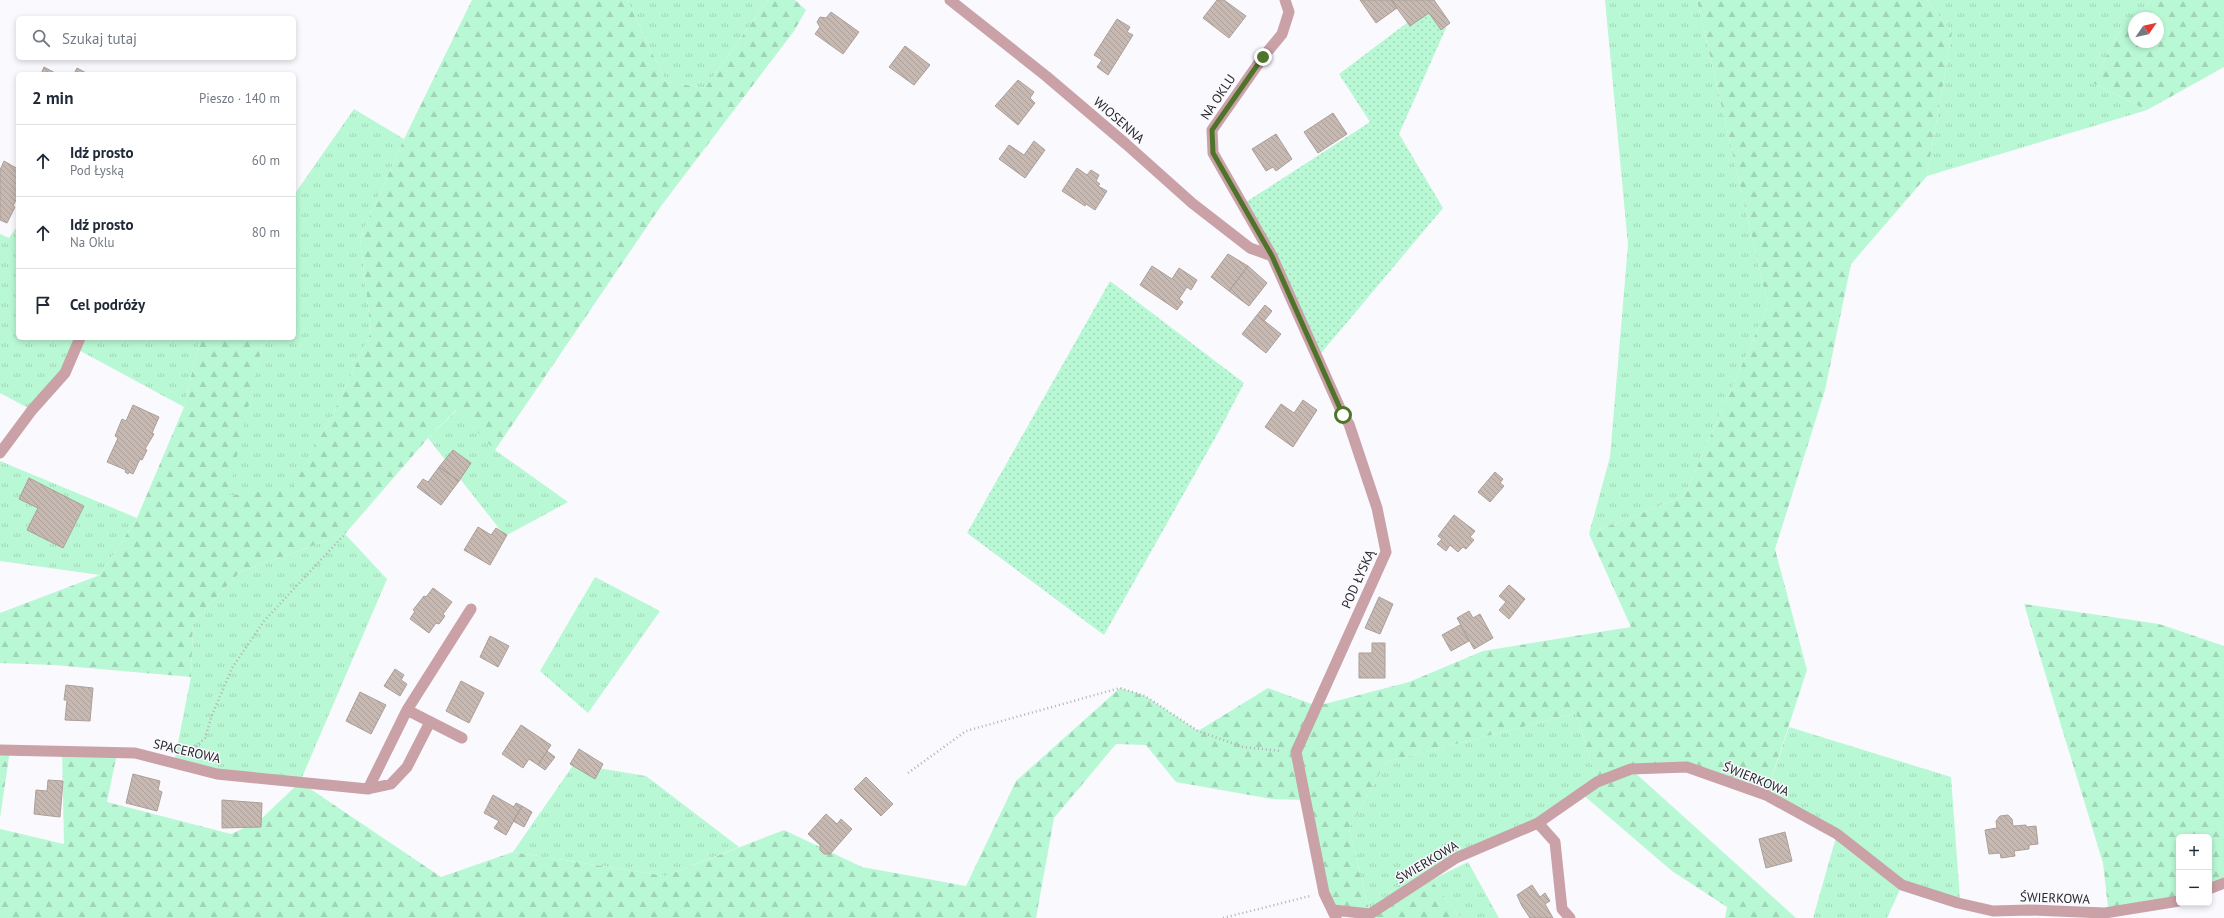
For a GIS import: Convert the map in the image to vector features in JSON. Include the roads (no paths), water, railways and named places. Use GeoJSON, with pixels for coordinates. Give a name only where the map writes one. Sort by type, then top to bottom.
{"type":"FeatureCollection","features":[{"type":"Feature","properties":{"kind":"street","name":"WIOSENNA"},"geometry":{"type":"LineString","coordinates":[[950,0],[1046,76],[1192,203],[1250,248],[1272,256]]}},
{"type":"Feature","properties":{"kind":"street","name":"NA OKLU"},"geometry":{"type":"LineString","coordinates":[[1272,256],[1213,153],[1212,130],[1263,57],[1282,34],[1289,12],[1285,0]]}},
{"type":"Feature","properties":{"kind":"street","name":"POD ŁYSKĄ"},"geometry":{"type":"LineString","coordinates":[[1272,256],[1343,415],[1349,424],[1377,508],[1386,552],[1296,752],[1324,892],[1335,914]]}},
{"type":"Feature","properties":{"kind":"street"},"geometry":{"type":"LineString","coordinates":[[0,453],[32,410],[64,373],[79,340]]}},
{"type":"Feature","properties":{"kind":"street"},"geometry":{"type":"LineString","coordinates":[[368,789],[407,710],[471,609]]}},
{"type":"Feature","properties":{"kind":"street"},"geometry":{"type":"LineString","coordinates":[[407,710],[462,738]]}},
{"type":"Feature","properties":{"kind":"street","name":"SPACEROWA"},"geometry":{"type":"LineString","coordinates":[[0,750],[135,753],[217,774],[368,789],[391,784],[407,767],[430,722]]}},
{"type":"Feature","properties":{"kind":"street","name":"ŚWIERKOWA"},"geometry":{"type":"LineString","coordinates":[[1335,914],[1370,914],[1456,858],[1538,823],[1597,782],[1631,769],[1687,767],[1766,795],[1837,834],[1902,885],[1958,903],[1993,911],[2029,910],[2105,913],[2176,901]]}},
{"type":"Feature","properties":{"kind":"street"},"geometry":{"type":"LineString","coordinates":[[1538,823],[1556,842],[1562,909],[1570,918]]}},
{"type":"Feature","properties":{"kind":"street"},"geometry":{"type":"LineString","coordinates":[[2212,888],[2224,883]]}}]}
